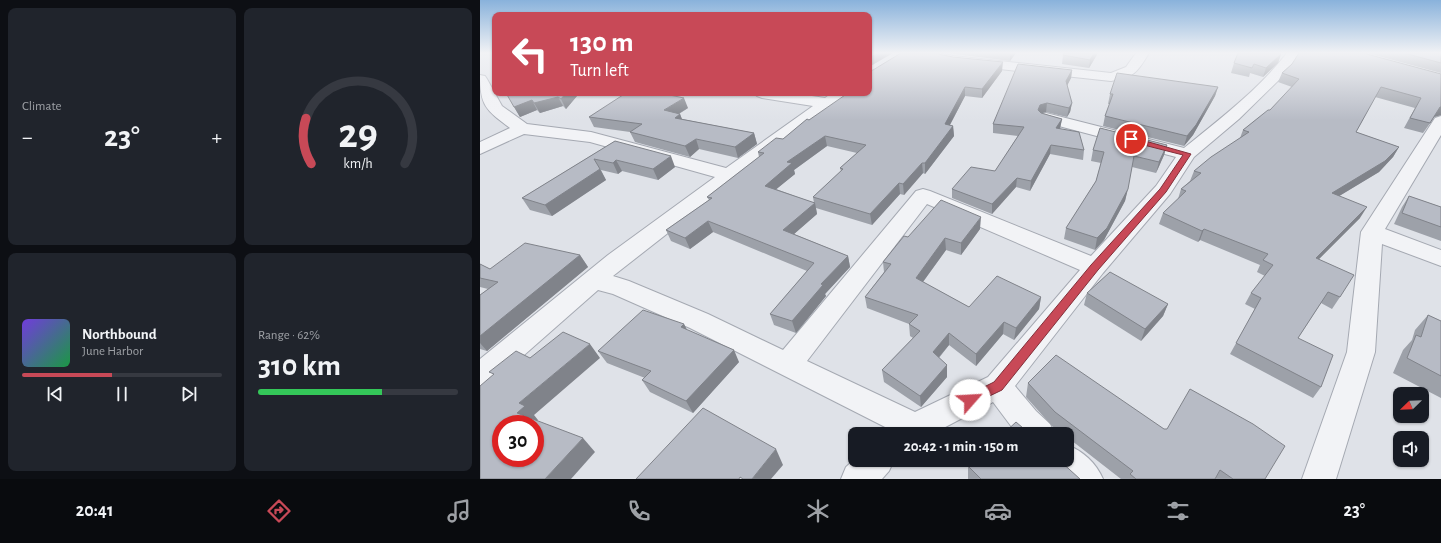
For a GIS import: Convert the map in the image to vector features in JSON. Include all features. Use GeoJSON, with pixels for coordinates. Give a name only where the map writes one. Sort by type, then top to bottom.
{"type":"FeatureCollection","features":[{"type":"Feature","properties":{"kind":"street"},"geometry":{"type":"LineString","coordinates":[[1096,75],[1111,77],[1120,75]]}},
{"type":"Feature","properties":{"kind":"street"},"geometry":{"type":"LineString","coordinates":[[917,427],[998,386],[1095,267],[1163,190],[1187,154],[1233,116],[1270,75]]}},
{"type":"Feature","properties":{"kind":"street"},"geometry":{"type":"LineString","coordinates":[[480,79],[495,109],[522,129],[591,137],[730,175]]}},
{"type":"Feature","properties":{"kind":"street"},"geometry":{"type":"LineString","coordinates":[[805,96],[834,98]]}},
{"type":"Feature","properties":{"kind":"street"},"geometry":{"type":"LineString","coordinates":[[480,376],[616,261],[791,128],[834,98]]}},
{"type":"Feature","properties":{"kind":"street"},"geometry":{"type":"LineString","coordinates":[[1046,118],[1187,154]]}},
{"type":"Feature","properties":{"kind":"street"},"geometry":{"type":"LineString","coordinates":[[1319,479],[1361,352],[1372,232],[1441,121]]}},
{"type":"Feature","properties":{"kind":"street"},"geometry":{"type":"LineString","coordinates":[[480,149],[522,129]]}},
{"type":"Feature","properties":{"kind":"street"},"geometry":{"type":"LineString","coordinates":[[788,364],[923,195],[1095,267]]}},
{"type":"Feature","properties":{"kind":"street"},"geometry":{"type":"LineString","coordinates":[[1372,232],[1441,258]]}},
{"type":"Feature","properties":{"kind":"street"},"geometry":{"type":"LineString","coordinates":[[594,280],[620,287],[699,321],[788,364],[905,427]]}},
{"type":"Feature","properties":{"kind":"street"},"geometry":{"type":"LineString","coordinates":[[998,386],[1024,420],[1032,427]]}},
{"type":"Feature","properties":{"kind":"street"},"geometry":{"type":"LineString","coordinates":[[858,479],[871,467]]}},
{"type":"Feature","properties":{"kind":"street"},"geometry":{"type":"LineString","coordinates":[[1073,467],[1086,479]]}},
{"type":"Feature","properties":{"kind":"building"},"geometry":{"type":"Polygon","coordinates":[[[872,75],[993,75],[982,89],[965,87],[945,124],[953,126],[925,163],[922,163],[903,184],[899,183],[870,214],[813,197],[843,169],[840,168],[866,145],[825,136],[787,162],[792,163],[765,186],[815,203],[783,230],[848,256],[821,284],[823,285],[792,321],[770,314],[814,263],[708,221],[685,238],[666,230],[712,198],[707,197],[764,153],[758,152],[776,138],[783,139],[807,119],[809,120],[844,96],[872,96],[872,75]]]}},
{"type":"Feature","properties":{"kind":"building"},"geometry":{"type":"Polygon","coordinates":[[[1013,75],[1069,75],[1066,81],[1072,103],[1069,108],[1047,103],[1040,105],[1038,110],[1041,113],[1062,119],[1056,128],[1079,132],[1084,150],[1051,145],[1031,181],[1017,178],[992,204],[952,189],[971,167],[995,171],[1024,127],[993,124],[1013,75]]]}},
{"type":"Feature","properties":{"kind":"building"},"geometry":{"type":"Polygon","coordinates":[[[1116,75],[1134,75],[1218,87],[1196,125],[1187,136],[1105,116],[1113,94],[1110,94],[1116,75]]]}},
{"type":"Feature","properties":{"kind":"building"},"geometry":{"type":"Polygon","coordinates":[[[1289,75],[1441,75],[1441,107],[1430,123],[1410,118],[1421,98],[1381,87],[1356,132],[1399,147],[1385,161],[1332,193],[1367,207],[1316,258],[1354,275],[1340,297],[1328,292],[1298,338],[1333,355],[1321,387],[1236,343],[1261,298],[1251,293],[1273,265],[1263,260],[1268,254],[1204,229],[1202,231],[1163,213],[1186,191],[1181,189],[1201,173],[1194,171],[1211,157],[1249,132],[1243,130],[1270,110],[1299,79],[1289,75]]]}},
{"type":"Feature","properties":{"kind":"building"},"geometry":{"type":"Polygon","coordinates":[[[508,96],[564,96],[561,99],[558,97],[534,103],[532,100],[514,107],[508,96]]]}},
{"type":"Feature","properties":{"kind":"building"},"geometry":{"type":"Polygon","coordinates":[[[621,96],[674,96],[684,98],[664,110],[680,114],[675,118],[754,133],[735,147],[696,139],[685,146],[630,132],[642,124],[589,117],[621,96]]]}},
{"type":"Feature","properties":{"kind":"building"},"geometry":{"type":"Polygon","coordinates":[[[1100,128],[1167,145],[1159,162],[1134,156],[1128,189],[1107,228],[1097,238],[1066,228],[1096,181],[1104,152],[1093,150],[1100,128]]]}},
{"type":"Feature","properties":{"kind":"building"},"geometry":{"type":"Polygon","coordinates":[[[615,141],[671,156],[653,169],[616,160],[613,163],[594,159],[600,169],[545,205],[522,198],[615,141]]]}},
{"type":"Feature","properties":{"kind":"building"},"geometry":{"type":"Polygon","coordinates":[[[1409,196],[1441,207],[1441,227],[1402,213],[1409,196]]]}},
{"type":"Feature","properties":{"kind":"building"},"geometry":{"type":"Polygon","coordinates":[[[941,200],[981,217],[961,243],[945,238],[916,278],[969,307],[997,276],[1041,297],[1016,328],[1004,322],[976,354],[949,333],[933,352],[947,365],[920,396],[882,370],[920,331],[909,324],[918,315],[865,297],[891,264],[883,262],[904,236],[908,237],[941,200]]]}},
{"type":"Feature","properties":{"kind":"building"},"geometry":{"type":"Polygon","coordinates":[[[525,243],[580,255],[480,336],[480,295],[498,282],[480,278],[480,264],[490,269],[525,243]]]}},
{"type":"Feature","properties":{"kind":"building"},"geometry":{"type":"Polygon","coordinates":[[[1110,272],[1168,304],[1145,329],[1087,293],[1110,272]]]}},
{"type":"Feature","properties":{"kind":"building"},"geometry":{"type":"Polygon","coordinates":[[[643,310],[684,324],[681,327],[734,350],[686,401],[642,380],[651,371],[598,351],[643,310]]]}},
{"type":"Feature","properties":{"kind":"building"},"geometry":{"type":"Polygon","coordinates":[[[1428,315],[1441,321],[1441,376],[1407,358],[1416,335],[1421,337],[1428,315]]]}},
{"type":"Feature","properties":{"kind":"building"},"geometry":{"type":"Polygon","coordinates":[[[563,332],[590,344],[519,403],[525,406],[517,413],[522,415],[492,415],[492,467],[544,467],[544,423],[583,438],[545,479],[480,479],[480,386],[494,374],[489,372],[516,351],[530,358],[563,332]]]}},
{"type":"Feature","properties":{"kind":"building"},"geometry":{"type":"Polygon","coordinates":[[[1056,355],[1164,429],[1167,429],[1190,389],[1253,424],[1285,446],[1265,479],[1233,479],[1220,470],[1215,479],[1136,479],[1130,474],[1133,471],[1055,412],[1028,383],[1056,355]]]}},
{"type":"Feature","properties":{"kind":"building"},"geometry":{"type":"Polygon","coordinates":[[[703,408],[776,449],[752,479],[743,479],[740,477],[739,479],[636,479],[703,408]]]}},
{"type":"Feature","properties":{"kind":"building"},"geometry":{"type":"Polygon","coordinates":[[[1016,422],[1022,427],[1011,427],[1016,422]]]}},
{"type":"Feature","properties":{"kind":"building"},"geometry":{"type":"Polygon","coordinates":[[[969,467],[1067,467],[1080,479],[981,479],[969,467]]]}},
{"type":"Feature","properties":{"kind":"route"},"geometry":{"type":"LineString","coordinates":[[970,400],[998,386],[1095,267],[1163,190],[1187,154],[1131,139]]}}]}
